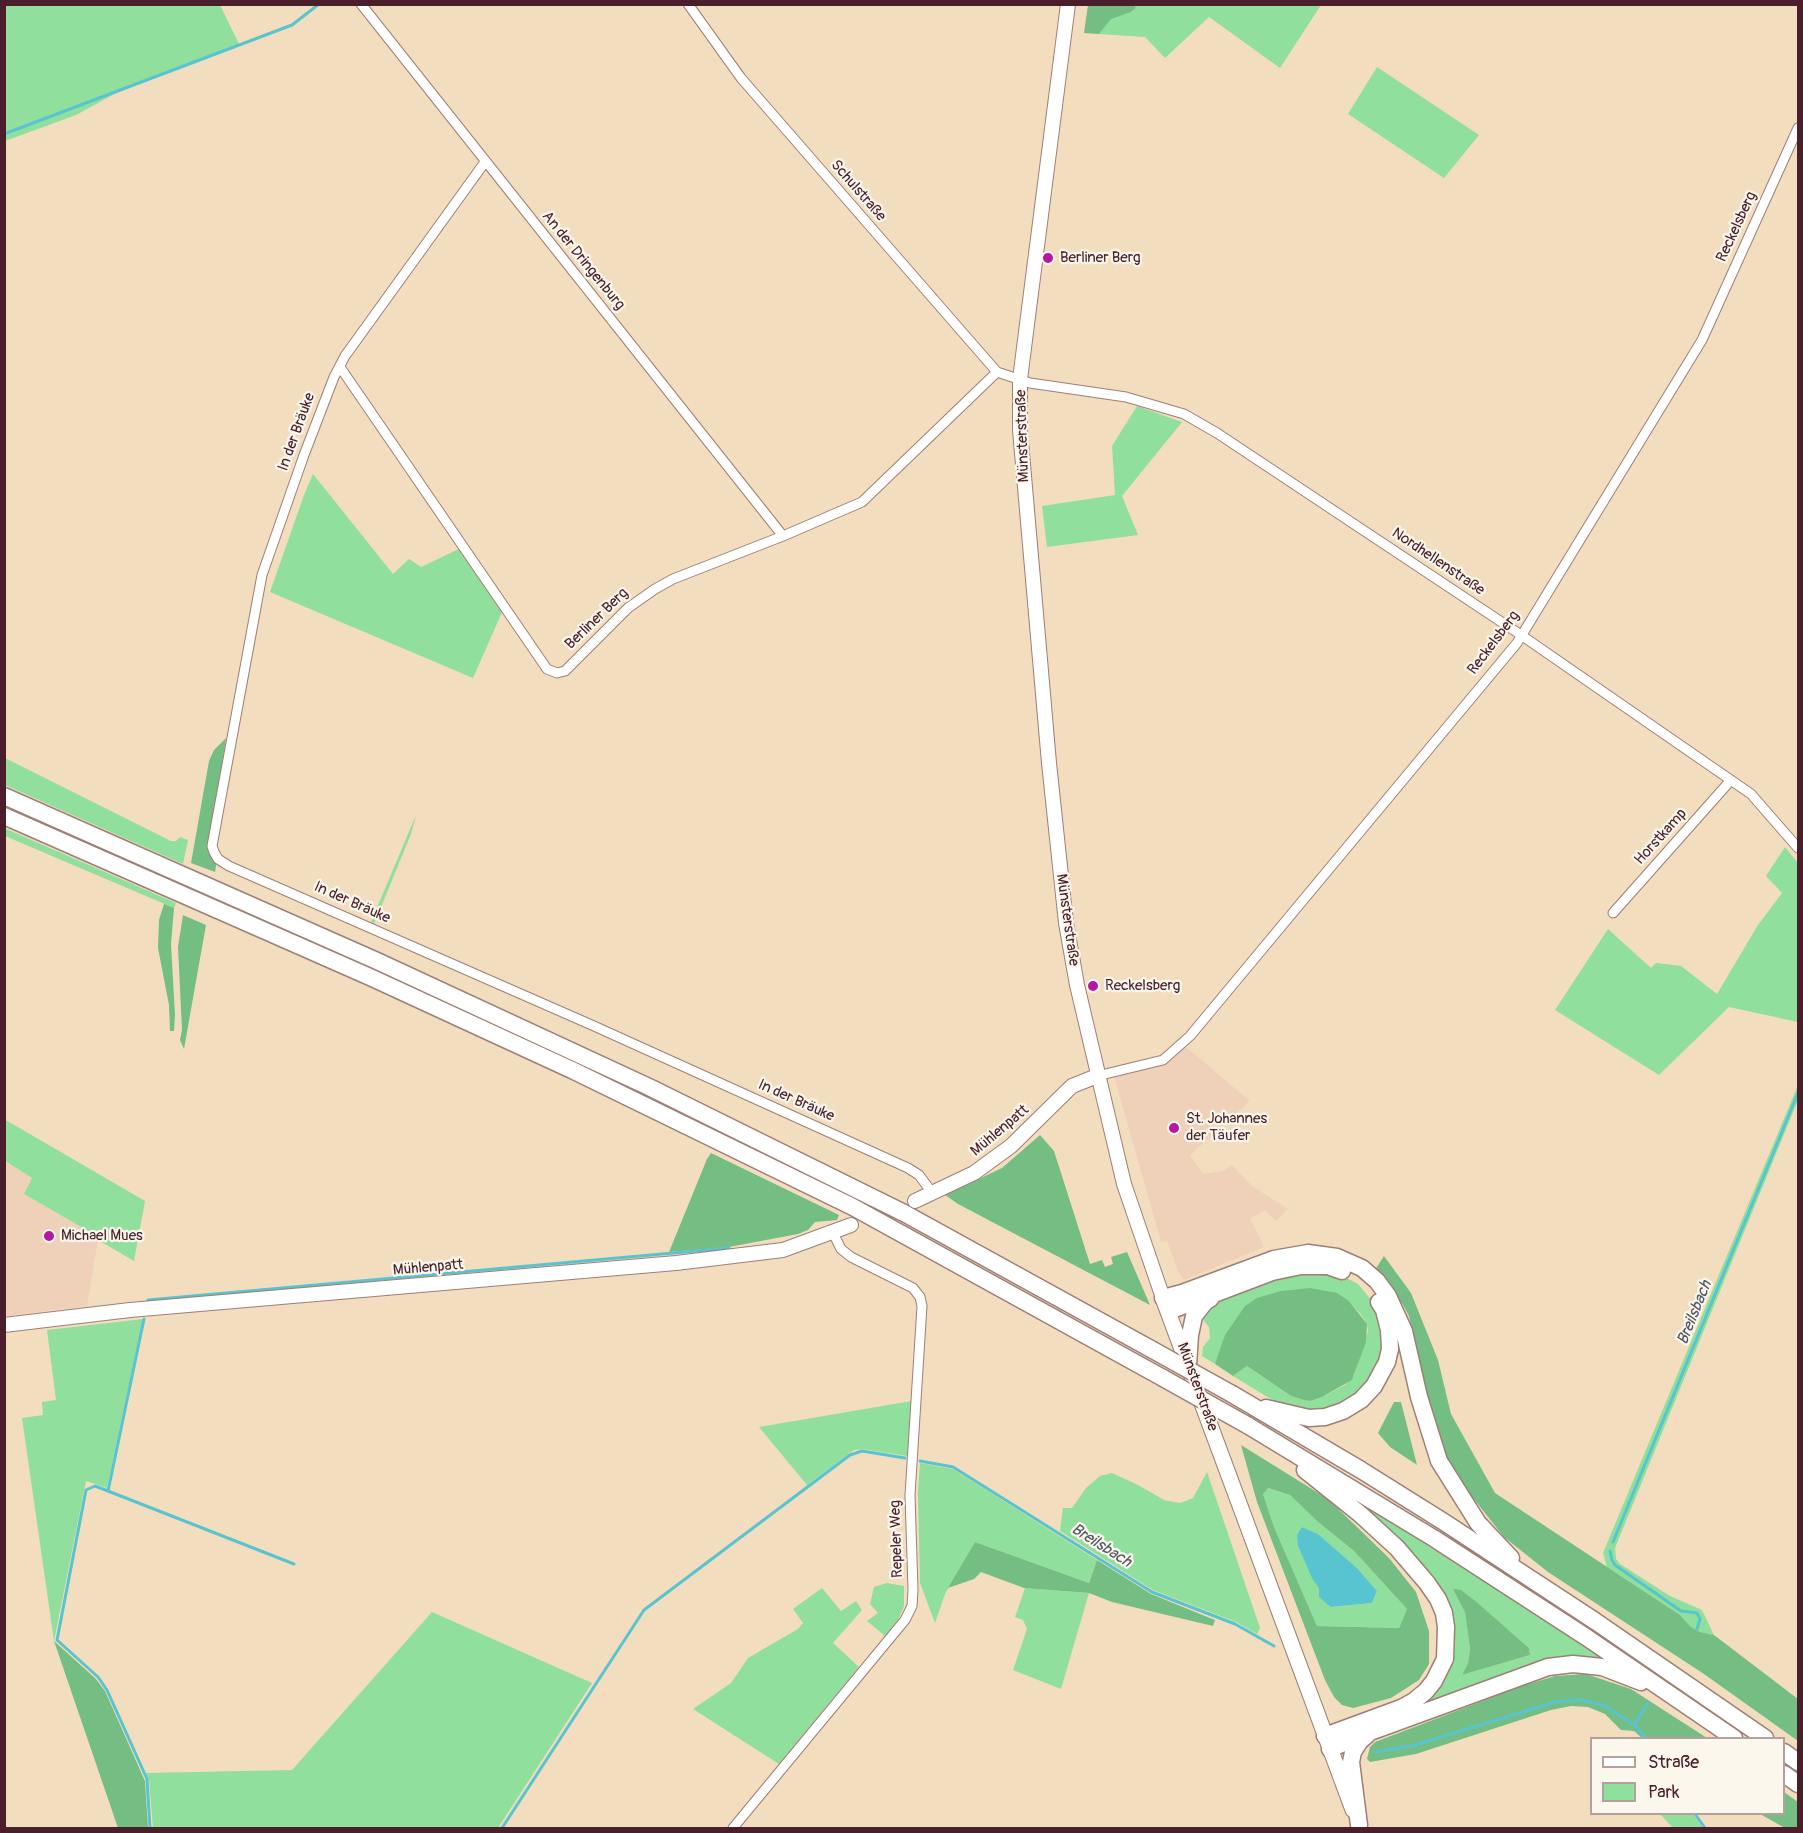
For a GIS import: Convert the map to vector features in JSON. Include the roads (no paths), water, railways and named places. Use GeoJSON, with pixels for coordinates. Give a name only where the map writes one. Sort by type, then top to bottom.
{"type":"FeatureCollection","features":[{"type":"Feature","properties":{"kind":"highway"},"geometry":{"type":"LineString","coordinates":[[4,796],[377,961],[649,1087],[904,1212],[1361,1470],[1605,1627],[1764,1737]]}},
{"type":"Feature","properties":{"kind":"highway"},"geometry":{"type":"LineString","coordinates":[[4,816],[370,977],[603,1085],[853,1207],[1163,1378],[1435,1539],[1733,1737]]}},
{"type":"Feature","properties":{"kind":"highway"},"geometry":{"type":"LineString","coordinates":[[1166,1304],[1182,1293],[1274,1259],[1308,1252],[1337,1257],[1362,1268],[1377,1281],[1388,1296],[1404,1331],[1419,1397],[1439,1461],[1478,1523],[1533,1580]]}},
{"type":"Feature","properties":{"kind":"highway"},"geometry":{"type":"LineString","coordinates":[[1166,1304],[1227,1289],[1272,1272],[1301,1266],[1328,1266],[1348,1273],[1369,1287],[1384,1310],[1389,1330],[1390,1349],[1387,1362],[1374,1386],[1361,1400],[1343,1411],[1325,1417],[1309,1418],[1237,1398]]}},
{"type":"Feature","properties":{"kind":"highway"},"geometry":{"type":"LineString","coordinates":[[1188,1365],[1194,1316],[1205,1302],[1227,1289]]}},
{"type":"Feature","properties":{"kind":"highway"},"geometry":{"type":"LineString","coordinates":[[1252,1429],[1360,1514],[1396,1548],[1427,1583],[1444,1613],[1447,1637],[1445,1659],[1426,1691],[1401,1708],[1328,1742]]}},
{"type":"Feature","properties":{"kind":"highway"},"geometry":{"type":"LineString","coordinates":[[1328,1742],[1370,1732],[1548,1667],[1573,1664],[1602,1667],[1679,1700]]}},
{"type":"Feature","properties":{"kind":"highway"},"geometry":{"type":"LineString","coordinates":[[1359,1827],[1351,1762],[1353,1752],[1370,1732]]}},
{"type":"Feature","properties":{"kind":"highway"},"geometry":{"type":"LineString","coordinates":[[1785,1753],[1798,1762]]}},
{"type":"Feature","properties":{"kind":"highway"},"geometry":{"type":"LineString","coordinates":[[1785,1775],[1798,1784]]}},
{"type":"Feature","properties":{"kind":"main road","name":"Münsterstraße"},"geometry":{"type":"LineString","coordinates":[[1068,4],[1020,379],[1020,430],[1065,923],[1097,1076],[1124,1184],[1188,1365],[1359,1827]]}},
{"type":"Feature","properties":{"kind":"main road","name":"Mühlenpatt"},"geometry":{"type":"LineString","coordinates":[[915,1201],[974,1173],[1011,1146],[1072,1086],[1097,1076]]}},
{"type":"Feature","properties":{"kind":"main road","name":"Mühlenpatt"},"geometry":{"type":"LineString","coordinates":[[4,1325],[130,1310],[676,1263],[783,1250],[851,1225]]}},
{"type":"Feature","properties":{"kind":"street","name":"An der Dringenburg"},"geometry":{"type":"LineString","coordinates":[[361,4],[783,536]]}},
{"type":"Feature","properties":{"kind":"street","name":"Schulstraße"},"geometry":{"type":"LineString","coordinates":[[688,4],[741,78],[997,372]]}},
{"type":"Feature","properties":{"kind":"street","name":"Reckelsberg"},"geometry":{"type":"LineString","coordinates":[[1097,1076],[1163,1060],[1190,1036],[1521,635],[1702,340],[1798,128]]}},
{"type":"Feature","properties":{"kind":"street","name":"In der Bräuke"},"geometry":{"type":"LineString","coordinates":[[485,162],[345,356],[334,377],[262,575],[212,846],[218,859],[239,871],[594,1026],[908,1168],[919,1176],[933,1194]]}},
{"type":"Feature","properties":{"kind":"street","name":"Berliner Berg"},"geometry":{"type":"LineString","coordinates":[[339,367],[548,669],[557,673],[565,671],[628,609],[655,589],[673,579],[862,502],[997,372]]}},
{"type":"Feature","properties":{"kind":"street"},"geometry":{"type":"LineString","coordinates":[[997,372],[1020,379]]}},
{"type":"Feature","properties":{"kind":"street","name":"Nordhellenstraße"},"geometry":{"type":"LineString","coordinates":[[1020,379],[1030,383],[1091,394],[1126,397],[1185,414],[1217,433],[1521,635],[1751,794],[1798,848]]}},
{"type":"Feature","properties":{"kind":"street","name":"Horstkamp"},"geometry":{"type":"LineString","coordinates":[[1613,913],[1731,780]]}},
{"type":"Feature","properties":{"kind":"street","name":"Repeler Weg"},"geometry":{"type":"LineString","coordinates":[[732,1828],[905,1620],[912,1606],[914,1590],[910,1495],[922,1306],[920,1297],[913,1288],[851,1257],[841,1249],[833,1233]]}},
{"type":"Feature","properties":{"kind":"water"},"geometry":{"type":"Polygon","coordinates":[[[1302,1527],[1318,1534],[1357,1568],[1377,1591],[1372,1603],[1331,1607],[1319,1597],[1319,1588],[1298,1546],[1297,1535],[1302,1527]]]}},
{"type":"Feature","properties":{"kind":"waterway"},"geometry":{"type":"LineString","coordinates":[[4,134],[292,25],[319,4]]}},
{"type":"Feature","properties":{"kind":"waterway","name":"Breilsbach"},"geometry":{"type":"LineString","coordinates":[[1613,1542],[1798,1093]]}},
{"type":"Feature","properties":{"kind":"waterway"},"geometry":{"type":"LineString","coordinates":[[148,1300],[729,1248]]}},
{"type":"Feature","properties":{"kind":"waterway"},"geometry":{"type":"LineString","coordinates":[[144,1319],[108,1491],[95,1486],[86,1490],[57,1640],[98,1677],[107,1690],[147,1779],[150,1828]]}},
{"type":"Feature","properties":{"kind":"waterway"},"geometry":{"type":"LineString","coordinates":[[502,1828],[644,1610],[850,1455],[862,1451],[905,1458]]}},
{"type":"Feature","properties":{"kind":"waterway","name":"Breilsbach"},"geometry":{"type":"LineString","coordinates":[[920,1461],[953,1467],[1152,1592],[1235,1624],[1274,1646]]}},
{"type":"Feature","properties":{"kind":"waterway"},"geometry":{"type":"LineString","coordinates":[[108,1491],[294,1564]]}},
{"type":"Feature","properties":{"kind":"waterway","name":"Breilsbach"},"geometry":{"type":"LineString","coordinates":[[1610,1551],[1615,1565],[1681,1611],[1697,1613],[1700,1619],[1697,1629]]}},
{"type":"Feature","properties":{"kind":"waterway","name":"Breilsbach"},"geometry":{"type":"LineString","coordinates":[[1376,1752],[1412,1746],[1555,1702],[1580,1700],[1603,1705],[1634,1725],[1645,1737]]}},
{"type":"Feature","properties":{"kind":"waterway","name":"Breilsbach"},"geometry":{"type":"LineString","coordinates":[[1634,1725],[1648,1703]]}},
{"type":"Feature","properties":{"kind":"waterway"},"geometry":{"type":"LineString","coordinates":[[1696,1815],[1705,1828]]}},
{"type":"Feature","properties":{"kind":"place","name":"Berliner Berg"},"geometry":{"type":"Point","coordinates":[1048,258]}},
{"type":"Feature","properties":{"kind":"place","name":"Reckelsberg"},"geometry":{"type":"Point","coordinates":[1093,986]}},
{"type":"Feature","properties":{"kind":"place","name":"St. Johannes der Täufer"},"geometry":{"type":"Point","coordinates":[1174,1128]}},
{"type":"Feature","properties":{"kind":"place","name":"Michael Mues"},"geometry":{"type":"Point","coordinates":[49,1236]}}]}
